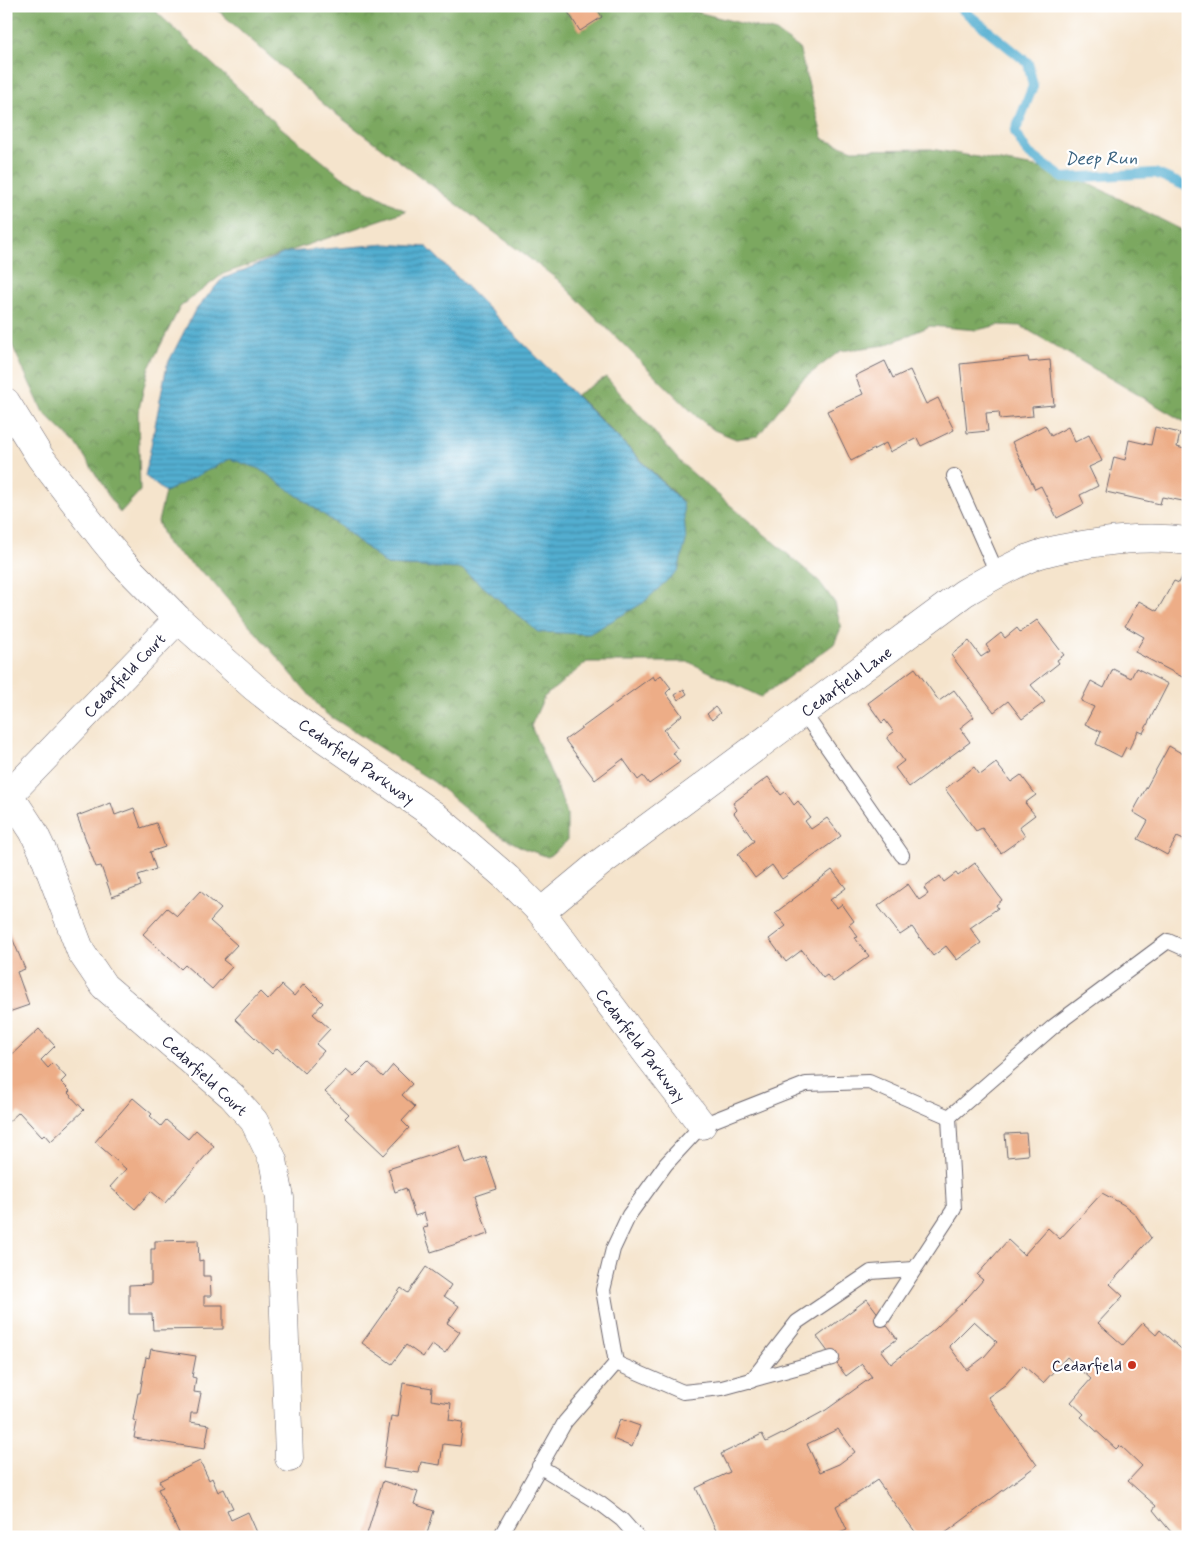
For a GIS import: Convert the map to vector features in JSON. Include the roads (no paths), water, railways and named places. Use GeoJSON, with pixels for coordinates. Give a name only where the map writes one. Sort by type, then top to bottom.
{"type":"FeatureCollection","features":[{"type":"Feature","properties":{"kind":"street","name":"Cedarfield Parkway"},"geometry":{"type":"LineString","coordinates":[[6,402],[40,457],[122,562],[178,619],[254,688],[434,814],[507,878],[541,912],[702,1125]]}},
{"type":"Feature","properties":{"kind":"street","name":"Cedarfield Lane"},"geometry":{"type":"LineString","coordinates":[[541,912],[600,863],[803,712],[964,593],[997,573],[1033,557],[1073,546],[1121,539],[1166,538],[1188,541]]}},
{"type":"Feature","properties":{"kind":"street","name":"Cedarfield Court"},"geometry":{"type":"LineString","coordinates":[[178,619],[7,796],[18,808],[33,831],[43,852],[81,952],[104,986],[232,1096],[254,1121],[273,1160],[280,1198],[289,1458]]}},
{"type":"Feature","properties":{"kind":"lane"},"geometry":{"type":"LineString","coordinates":[[954,476],[997,573]]}},
{"type":"Feature","properties":{"kind":"lane"},"geometry":{"type":"LineString","coordinates":[[803,712],[902,855]]}},
{"type":"Feature","properties":{"kind":"lane"},"geometry":{"type":"LineString","coordinates":[[949,1117],[1054,1026],[1168,941],[1188,950]]}},
{"type":"Feature","properties":{"kind":"lane"},"geometry":{"type":"LineString","coordinates":[[616,1363],[603,1290],[613,1249],[629,1215],[666,1164],[702,1125],[806,1084],[869,1082],[949,1117]]}},
{"type":"Feature","properties":{"kind":"lane"},"geometry":{"type":"LineString","coordinates":[[882,1319],[954,1209],[949,1117]]}},
{"type":"Feature","properties":{"kind":"lane"},"geometry":{"type":"LineString","coordinates":[[750,1380],[797,1322],[871,1272],[914,1269]]}},
{"type":"Feature","properties":{"kind":"lane"},"geometry":{"type":"LineString","coordinates":[[616,1363],[683,1392],[722,1388],[832,1358]]}},
{"type":"Feature","properties":{"kind":"lane"},"geometry":{"type":"LineString","coordinates":[[500,1537],[565,1422],[616,1363]]}},
{"type":"Feature","properties":{"kind":"lane"},"geometry":{"type":"LineString","coordinates":[[539,1466],[601,1504],[622,1520],[637,1537]]}},
{"type":"Feature","properties":{"kind":"water"},"geometry":{"type":"Polygon","coordinates":[[[386,244],[427,247],[683,503],[686,541],[678,570],[643,603],[589,634],[538,632],[462,569],[387,565],[344,529],[260,469],[230,459],[165,492],[145,476],[167,365],[194,312],[222,279],[288,252],[386,244]]]}},
{"type":"Feature","properties":{"kind":"waterway","name":"Deep Run"},"geometry":{"type":"LineString","coordinates":[[958,6],[1028,63],[1033,86],[1015,132],[1027,152],[1063,178],[1155,173],[1188,187]]}},
{"type":"Feature","properties":{"kind":"place","name":"Cedarfield"},"geometry":{"type":"Point","coordinates":[1132,1365]}}]}
